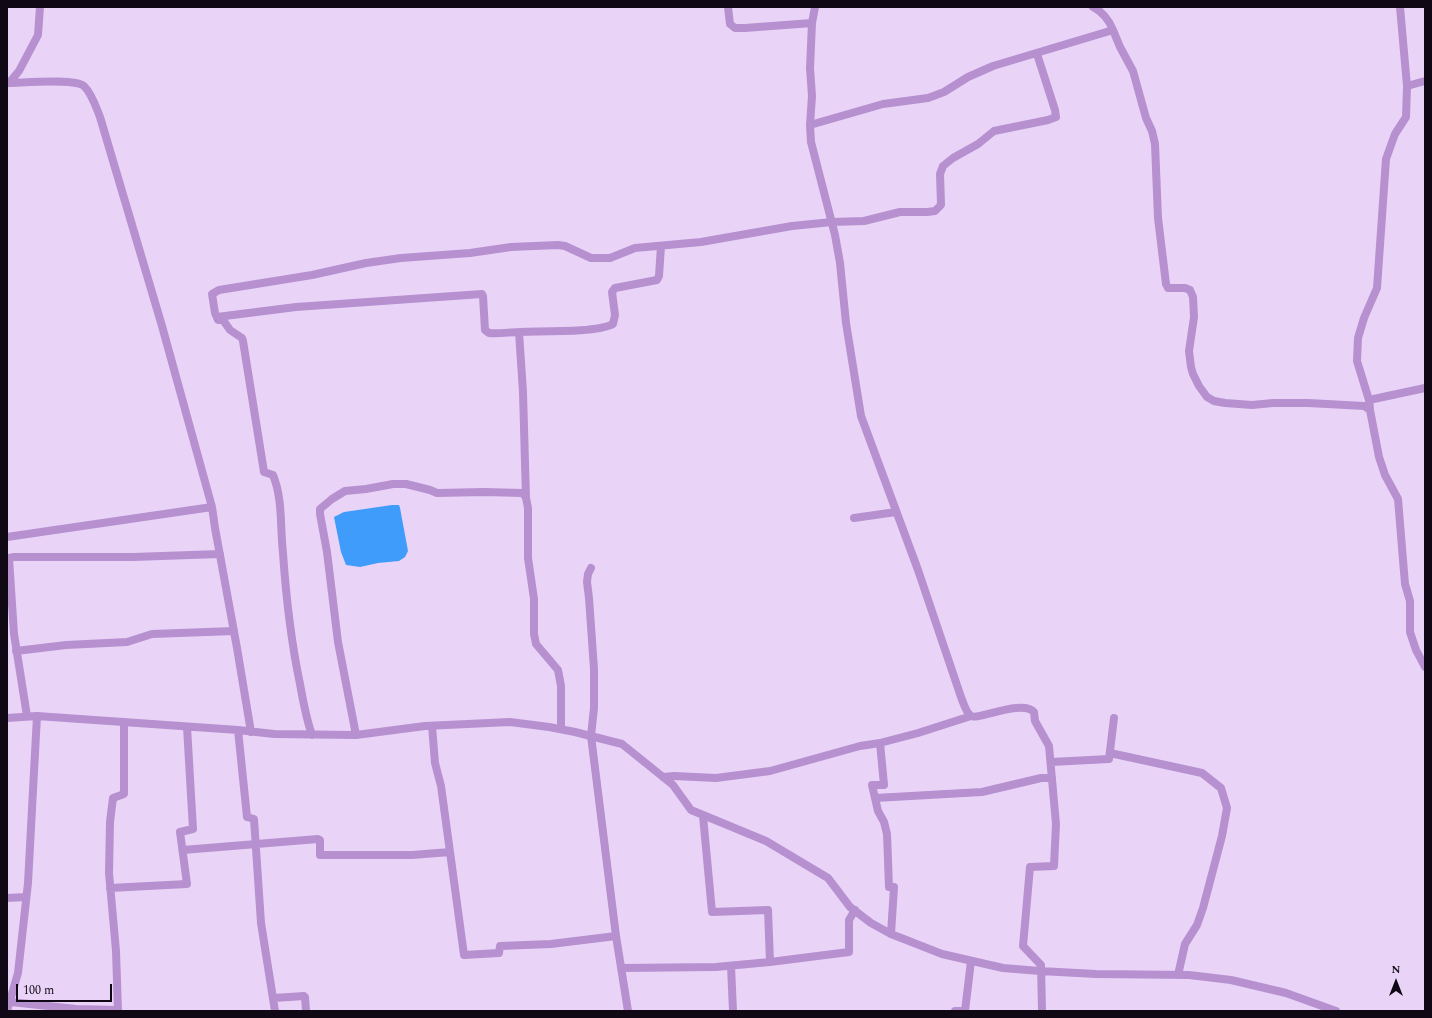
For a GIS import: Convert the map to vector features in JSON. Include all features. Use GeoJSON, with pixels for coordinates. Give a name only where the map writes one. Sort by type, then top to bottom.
{"type":"FeatureCollection","features":[{"type":"Feature","properties":{"kind":"street"},"geometry":{"type":"LineString","coordinates":[[8,83],[19,71],[38,35],[40,7]]}},
{"type":"Feature","properties":{"kind":"street"},"geometry":{"type":"LineString","coordinates":[[728,7],[730,24],[735,28],[812,23]]}},
{"type":"Feature","properties":{"kind":"street"},"geometry":{"type":"LineString","coordinates":[[815,7],[812,23],[810,68],[812,96],[810,125],[812,151],[816,159],[832,222],[840,263],[846,323],[861,416],[961,697],[970,716]]}},
{"type":"Feature","properties":{"kind":"street"},"geometry":{"type":"LineString","coordinates":[[1093,7],[1100,11],[1107,19],[1133,71],[1146,118],[1152,131],[1155,144],[1158,218],[1165,283],[1168,288],[1185,288],[1190,290],[1192,295],[1194,317],[1189,351],[1193,374],[1203,393],[1214,401],[1225,403],[1252,405],[1273,403],[1364,406],[1370,409]]}},
{"type":"Feature","properties":{"kind":"street"},"geometry":{"type":"LineString","coordinates":[[1400,7],[1406,86],[1406,117],[1395,134],[1386,159],[1378,288],[1364,318],[1358,338],[1357,361],[1369,400],[1379,457],[1384,475],[1398,499],[1405,584],[1410,601],[1410,632],[1416,650],[1425,667]]}},
{"type":"Feature","properties":{"kind":"street"},"geometry":{"type":"LineString","coordinates":[[810,125],[883,104],[928,98],[944,92],[968,77],[992,66],[1037,54],[1113,30]]}},
{"type":"Feature","properties":{"kind":"street"},"geometry":{"type":"LineString","coordinates":[[217,318],[212,297],[212,294],[216,291],[312,275],[366,263],[401,258],[552,245],[565,246],[591,258],[602,259],[610,258],[635,248],[701,242],[792,226],[832,222],[864,221],[900,212],[935,211],[941,205],[940,174],[943,166],[952,158],[978,144],[994,131],[1055,118],[1056,112],[1037,54]]}},
{"type":"Feature","properties":{"kind":"street"},"geometry":{"type":"LineString","coordinates":[[1406,86],[1425,81]]}},
{"type":"Feature","properties":{"kind":"street"},"geometry":{"type":"LineString","coordinates":[[8,83],[78,83],[84,86],[91,95],[100,117],[154,296],[212,507],[251,732]]}},
{"type":"Feature","properties":{"kind":"street"},"geometry":{"type":"LineString","coordinates":[[217,318],[296,307],[482,294],[486,332],[564,331],[592,329],[613,324],[615,315],[612,292],[615,288],[657,280],[659,276],[661,246]]}},
{"type":"Feature","properties":{"kind":"street"},"geometry":{"type":"LineString","coordinates":[[217,318],[218,320],[223,320],[230,330],[242,338],[243,341],[264,472],[273,475],[278,495],[290,627],[304,705],[312,735]]}},
{"type":"Feature","properties":{"kind":"street"},"geometry":{"type":"LineString","coordinates":[[519,332],[523,392],[528,558],[534,599],[534,634],[536,644],[558,670],[561,686],[561,729]]}},
{"type":"Feature","properties":{"kind":"street"},"geometry":{"type":"LineString","coordinates":[[1369,400],[1425,388]]}},
{"type":"Feature","properties":{"kind":"street"},"geometry":{"type":"LineString","coordinates":[[356,735],[338,642],[320,509],[332,498],[345,491],[393,484],[406,484],[437,493],[516,492],[523,493],[526,498]]}},
{"type":"Feature","properties":{"kind":"street"},"geometry":{"type":"LineString","coordinates":[[7,537],[212,507]]}},
{"type":"Feature","properties":{"kind":"street"},"geometry":{"type":"LineString","coordinates":[[854,518],[896,512]]}},
{"type":"Feature","properties":{"kind":"street"},"geometry":{"type":"LineString","coordinates":[[27,716],[16,651],[8,561],[10,557],[134,557],[220,554]]}},
{"type":"Feature","properties":{"kind":"street"},"geometry":{"type":"LineString","coordinates":[[592,568],[588,574],[587,582],[594,669],[594,708],[591,736],[616,936],[628,1011]]}},
{"type":"Feature","properties":{"kind":"street"},"geometry":{"type":"LineString","coordinates":[[16,651],[126,642],[152,634],[234,631]]}},
{"type":"Feature","properties":{"kind":"street"},"geometry":{"type":"LineString","coordinates":[[663,777],[674,776],[716,778],[770,771],[860,746],[880,743],[918,733],[970,716],[974,717],[1017,708],[1032,709],[1035,715],[1035,721],[1049,746],[1056,824],[1054,866],[1030,866],[1023,946],[1041,965],[1042,1011]]}},
{"type":"Feature","properties":{"kind":"street"},"geometry":{"type":"LineString","coordinates":[[7,1011],[11,1002],[18,973],[26,897],[37,716]]}},
{"type":"Feature","properties":{"kind":"street"},"geometry":{"type":"LineString","coordinates":[[7,718],[37,716],[238,730],[274,734],[312,735],[356,735],[432,726],[510,722],[561,729],[622,744],[673,785],[691,810],[766,841],[828,878],[850,907],[871,923],[891,934],[942,954],[1003,968],[1040,971],[1189,975],[1238,982],[1286,993],[1336,1011]]}},
{"type":"Feature","properties":{"kind":"street"},"geometry":{"type":"LineString","coordinates":[[1050,762],[1109,759],[1114,718]]}},
{"type":"Feature","properties":{"kind":"street"},"geometry":{"type":"LineString","coordinates":[[11,1002],[76,1009],[118,1011],[116,951],[110,888],[110,853],[112,798],[124,794],[124,723]]}},
{"type":"Feature","properties":{"kind":"street"},"geometry":{"type":"LineString","coordinates":[[432,726],[435,762],[441,786],[464,955],[499,953],[500,946],[551,944],[616,936]]}},
{"type":"Feature","properties":{"kind":"street"},"geometry":{"type":"LineString","coordinates":[[110,888],[187,884],[180,832],[192,830],[193,828],[187,727]]}},
{"type":"Feature","properties":{"kind":"street"},"geometry":{"type":"LineString","coordinates":[[238,730],[247,817],[254,819],[261,923],[275,1011]]}},
{"type":"Feature","properties":{"kind":"street"},"geometry":{"type":"LineString","coordinates":[[880,743],[884,785],[872,785],[878,811],[888,834],[889,887],[894,887],[891,934]]}},
{"type":"Feature","properties":{"kind":"street"},"geometry":{"type":"LineString","coordinates":[[1110,753],[1202,773],[1222,788],[1227,808],[1222,836],[1203,908],[1197,925],[1185,944],[1178,975]]}},
{"type":"Feature","properties":{"kind":"street"},"geometry":{"type":"LineString","coordinates":[[875,798],[982,792],[1035,780],[1052,778]]}},
{"type":"Feature","properties":{"kind":"street"},"geometry":{"type":"LineString","coordinates":[[703,816],[712,912],[768,910],[770,962]]}},
{"type":"Feature","properties":{"kind":"street"},"geometry":{"type":"LineString","coordinates":[[183,850],[318,839],[320,840],[320,855],[404,855],[450,852]]}},
{"type":"Feature","properties":{"kind":"street"},"geometry":{"type":"LineString","coordinates":[[7,898],[26,897]]}},
{"type":"Feature","properties":{"kind":"street"},"geometry":{"type":"LineString","coordinates":[[622,968],[731,966],[849,952],[849,920],[855,910]]}},
{"type":"Feature","properties":{"kind":"street"},"geometry":{"type":"LineString","coordinates":[[955,1011],[965,1011],[971,961]]}},
{"type":"Feature","properties":{"kind":"street"},"geometry":{"type":"LineString","coordinates":[[731,966],[733,1011]]}},
{"type":"Feature","properties":{"kind":"street"},"geometry":{"type":"LineString","coordinates":[[274,998],[304,996],[306,1011]]}},
{"type":"Feature","properties":{"kind":"water"},"geometry":{"type":"Polygon","coordinates":[[[399,505],[400,508],[408,551],[405,557],[399,561],[378,563],[360,567],[346,565],[341,552],[334,517],[344,512],[399,505]]]}}]}
